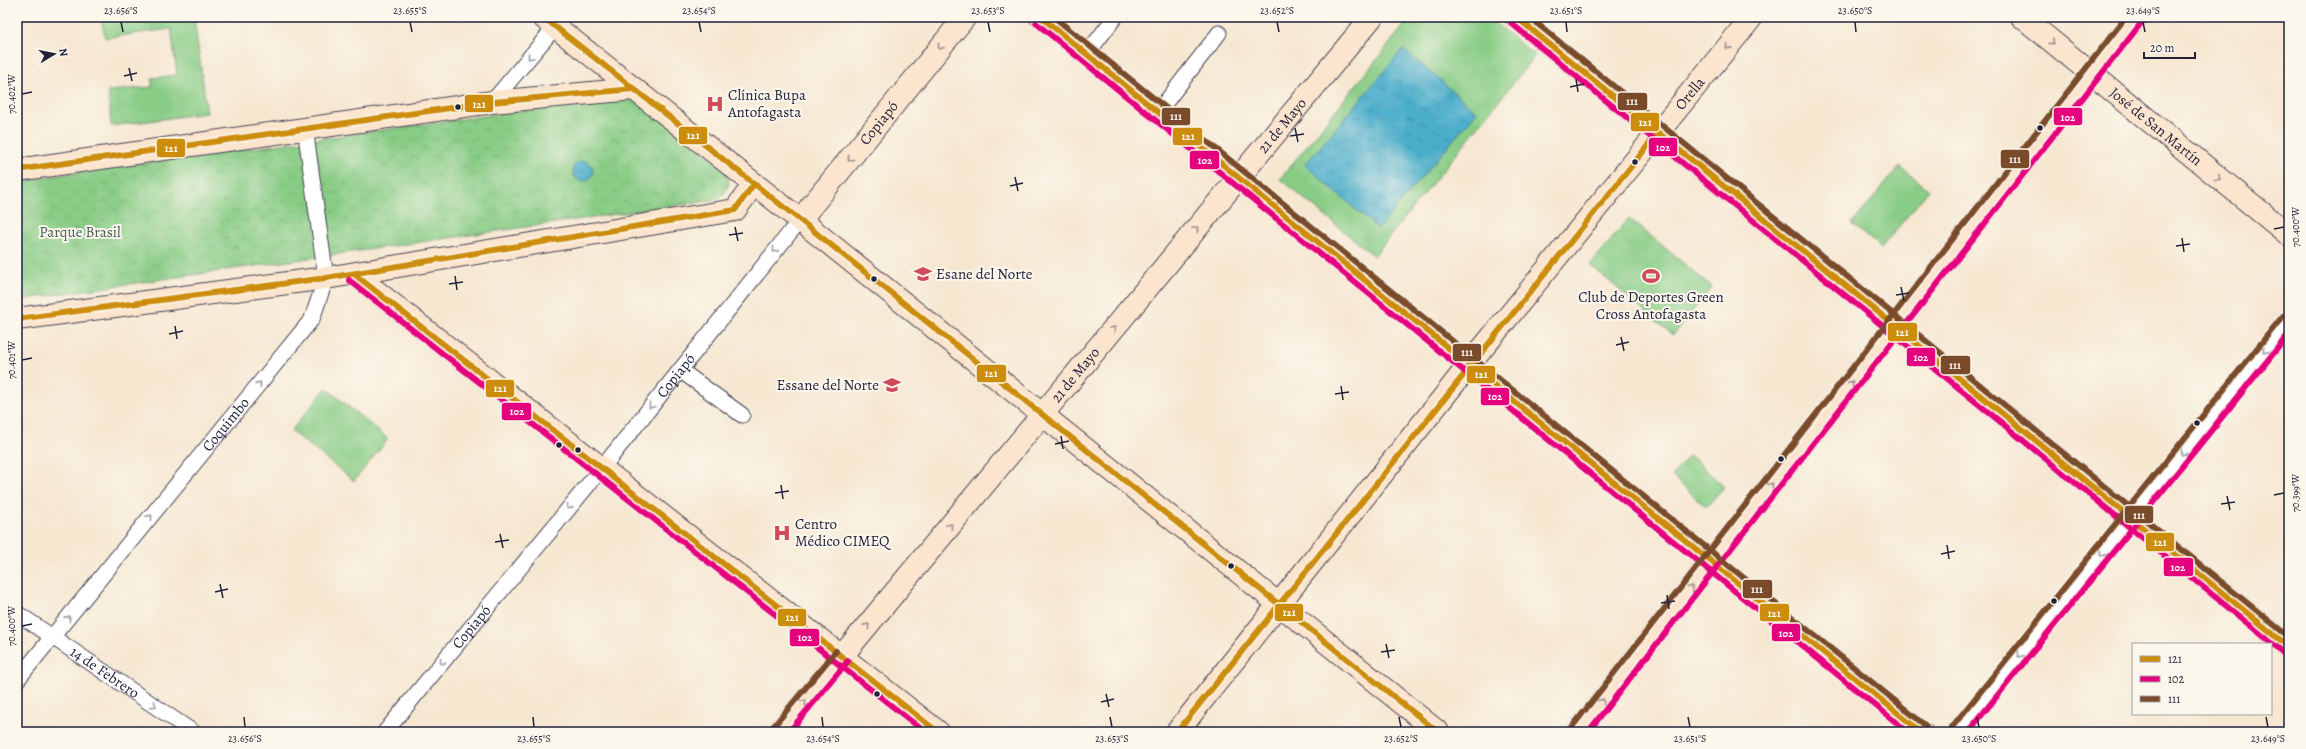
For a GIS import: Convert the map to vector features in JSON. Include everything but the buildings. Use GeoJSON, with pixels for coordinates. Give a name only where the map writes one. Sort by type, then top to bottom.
{"type":"FeatureCollection","features":[{"type":"Feature","properties":{"kind":"main road","name":"Copiapó"},"geometry":{"type":"LineString","coordinates":[[800,220],[965,17]]}},
{"type":"Feature","properties":{"kind":"main road"},"geometry":{"type":"LineString","coordinates":[[1041,17],[1921,732]]}},
{"type":"Feature","properties":{"kind":"main road","name":"21 de Mayo"},"geometry":{"type":"LineString","coordinates":[[779,732],[1372,17]]}},
{"type":"Feature","properties":{"kind":"main road"},"geometry":{"type":"LineString","coordinates":[[1516,17],[2289,647]]}},
{"type":"Feature","properties":{"kind":"main road","name":"Orella"},"geometry":{"type":"LineString","coordinates":[[1177,732],[1469,365],[1752,17]]}},
{"type":"Feature","properties":{"kind":"main road","name":"José de San Martín"},"geometry":{"type":"LineString","coordinates":[[2022,17],[2289,236]]}},
{"type":"Feature","properties":{"kind":"main road"},"geometry":{"type":"LineString","coordinates":[[1578,732],[2136,17]]}},
{"type":"Feature","properties":{"kind":"main road"},"geometry":{"type":"LineString","coordinates":[[552,20],[634,89],[800,220],[1438,732]]}},
{"type":"Feature","properties":{"kind":"main road"},"geometry":{"type":"LineString","coordinates":[[17,170],[492,102],[634,89]]}},
{"type":"Feature","properties":{"kind":"main road"},"geometry":{"type":"LineString","coordinates":[[17,319],[354,274],[735,210],[754,184]]}},
{"type":"Feature","properties":{"kind":"main road"},"geometry":{"type":"LineString","coordinates":[[354,274],[938,732]]}},
{"type":"Feature","properties":{"kind":"street"},"geometry":{"type":"LineString","coordinates":[[1087,54],[1115,17]]}},
{"type":"Feature","properties":{"kind":"street"},"geometry":{"type":"LineString","coordinates":[[492,102],[552,20]]}},
{"type":"Feature","properties":{"kind":"street"},"geometry":{"type":"LineString","coordinates":[[1158,112],[1219,33]]}},
{"type":"Feature","properties":{"kind":"street","name":"Coquimbo"},"geometry":{"type":"LineString","coordinates":[[17,680],[312,319],[326,278],[305,128]]}},
{"type":"Feature","properties":{"kind":"street","name":"Copiapó"},"geometry":{"type":"LineString","coordinates":[[385,732],[602,468],[800,220]]}},
{"type":"Feature","properties":{"kind":"street"},"geometry":{"type":"LineString","coordinates":[[1958,732],[2289,321]]}},
{"type":"Feature","properties":{"kind":"street"},"geometry":{"type":"LineString","coordinates":[[680,370],[742,415]]}},
{"type":"Feature","properties":{"kind":"street","name":"14 de Febrero"},"geometry":{"type":"LineString","coordinates":[[17,613],[192,732]]}},
{"type":"Feature","properties":{"kind":"green space"},"geometry":{"type":"Polygon","coordinates":[[[101,17],[194,17],[207,113],[111,126],[108,91],[152,87],[152,78],[177,75],[171,29],[105,38],[101,17]]]}},
{"type":"Feature","properties":{"kind":"green space"},"geometry":{"type":"Polygon","coordinates":[[[1411,17],[1489,17],[1535,56],[1374,256],[1280,179],[1411,17]]]}},
{"type":"Feature","properties":{"kind":"green space","name":"Parque Brasil"},"geometry":{"type":"Polygon","coordinates":[[[633,95],[727,171],[729,184],[723,195],[714,200],[17,300],[17,181],[633,95]]]}},
{"type":"Feature","properties":{"kind":"green space"},"geometry":{"type":"Polygon","coordinates":[[[1900,166],[1929,190],[1881,248],[1852,224],[1900,166]]]}},
{"type":"Feature","properties":{"kind":"green space","name":"Club de Deportes Green Cross Antofagasta"},"geometry":{"type":"Polygon","coordinates":[[[1629,218],[1712,287],[1673,335],[1590,265],[1629,218]]]}},
{"type":"Feature","properties":{"kind":"green space"},"geometry":{"type":"Polygon","coordinates":[[[326,388],[388,439],[354,481],[291,431],[326,388]]]}},
{"type":"Feature","properties":{"kind":"green space"},"geometry":{"type":"Polygon","coordinates":[[[1690,455],[1724,487],[1706,507],[1672,476],[1690,455]]]}},
{"type":"Feature","properties":{"kind":"water"},"geometry":{"type":"Polygon","coordinates":[[[1403,49],[1477,112],[1378,229],[1305,165],[1403,49]]]}},
{"type":"Feature","properties":{"kind":"water"},"geometry":{"type":"Polygon","coordinates":[[[579,161],[587,161],[593,167],[593,175],[587,181],[579,181],[573,175],[573,167],[579,161]]]}},
{"type":"Feature","properties":{"kind":"transit line","name":"121"},"geometry":{"type":"LineString","coordinates":[[543,17],[800,220],[1438,732]]}},
{"type":"Feature","properties":{"kind":"transit line","name":"121"},"geometry":{"type":"LineString","coordinates":[[1041,17],[1921,732]]}},
{"type":"Feature","properties":{"kind":"transit line","name":"111"},"geometry":{"type":"LineString","coordinates":[[1054,17],[1926,726]]}},
{"type":"Feature","properties":{"kind":"transit line","name":"121"},"geometry":{"type":"LineString","coordinates":[[1516,17],[2289,647]]}},
{"type":"Feature","properties":{"kind":"transit line","name":"111"},"geometry":{"type":"LineString","coordinates":[[1529,17],[2289,637]]}},
{"type":"Feature","properties":{"kind":"transit line","name":"111"},"geometry":{"type":"LineString","coordinates":[[1572,727],[2126,17]]}},
{"type":"Feature","properties":{"kind":"transit line","name":"102"},"geometry":{"type":"LineString","coordinates":[[1588,732],[2142,22]]}},
{"type":"Feature","properties":{"kind":"transit line","name":"102"},"geometry":{"type":"LineString","coordinates":[[1036,23],[1908,732]]}},
{"type":"Feature","properties":{"kind":"transit line","name":"102"},"geometry":{"type":"LineString","coordinates":[[1511,23],[2272,643]]}},
{"type":"Feature","properties":{"kind":"transit line","name":"121"},"geometry":{"type":"LineString","coordinates":[[17,170],[492,102],[634,89]]}},
{"type":"Feature","properties":{"kind":"transit line","name":"121"},"geometry":{"type":"LineString","coordinates":[[1177,732],[1658,133]]}},
{"type":"Feature","properties":{"kind":"transit line","name":"121"},"geometry":{"type":"LineString","coordinates":[[17,319],[326,278],[735,210],[754,184]]}},
{"type":"Feature","properties":{"kind":"transit line","name":"121"},"geometry":{"type":"LineString","coordinates":[[354,274],[938,732]]}},
{"type":"Feature","properties":{"kind":"transit line","name":"102"},"geometry":{"type":"LineString","coordinates":[[349,280],[925,732]]}},
{"type":"Feature","properties":{"kind":"transit line","name":"111"},"geometry":{"type":"LineString","coordinates":[[1952,727],[2283,316]]}},
{"type":"Feature","properties":{"kind":"transit line","name":"102"},"geometry":{"type":"LineString","coordinates":[[1968,732],[2289,334]]}},
{"type":"Feature","properties":{"kind":"transit line","name":"102"},"geometry":{"type":"LineString","coordinates":[[2272,643],[2284,653]]}},
{"type":"Feature","properties":{"kind":"transit line","name":"111"},"geometry":{"type":"LineString","coordinates":[[773,727],[836,651]]}},
{"type":"Feature","properties":{"kind":"transit line","name":"102"},"geometry":{"type":"LineString","coordinates":[[789,732],[848,661]]}},
{"type":"Feature","properties":{"kind":"place","name":"Clínica Bupa Antofagasta"},"geometry":{"type":"Point","coordinates":[715,104]}},
{"type":"Feature","properties":{"kind":"place","name":"Esane del Norte"},"geometry":{"type":"Point","coordinates":[923,274]}},
{"type":"Feature","properties":{"kind":"place","name":"Club de Deportes Green Cross Antofagasta"},"geometry":{"type":"Point","coordinates":[1651,276]}},
{"type":"Feature","properties":{"kind":"place","name":"Essane del Norte"},"geometry":{"type":"Point","coordinates":[892,385]}},
{"type":"Feature","properties":{"kind":"place","name":"Centro Médico CIMEQ"},"geometry":{"type":"Point","coordinates":[782,533]}}]}
